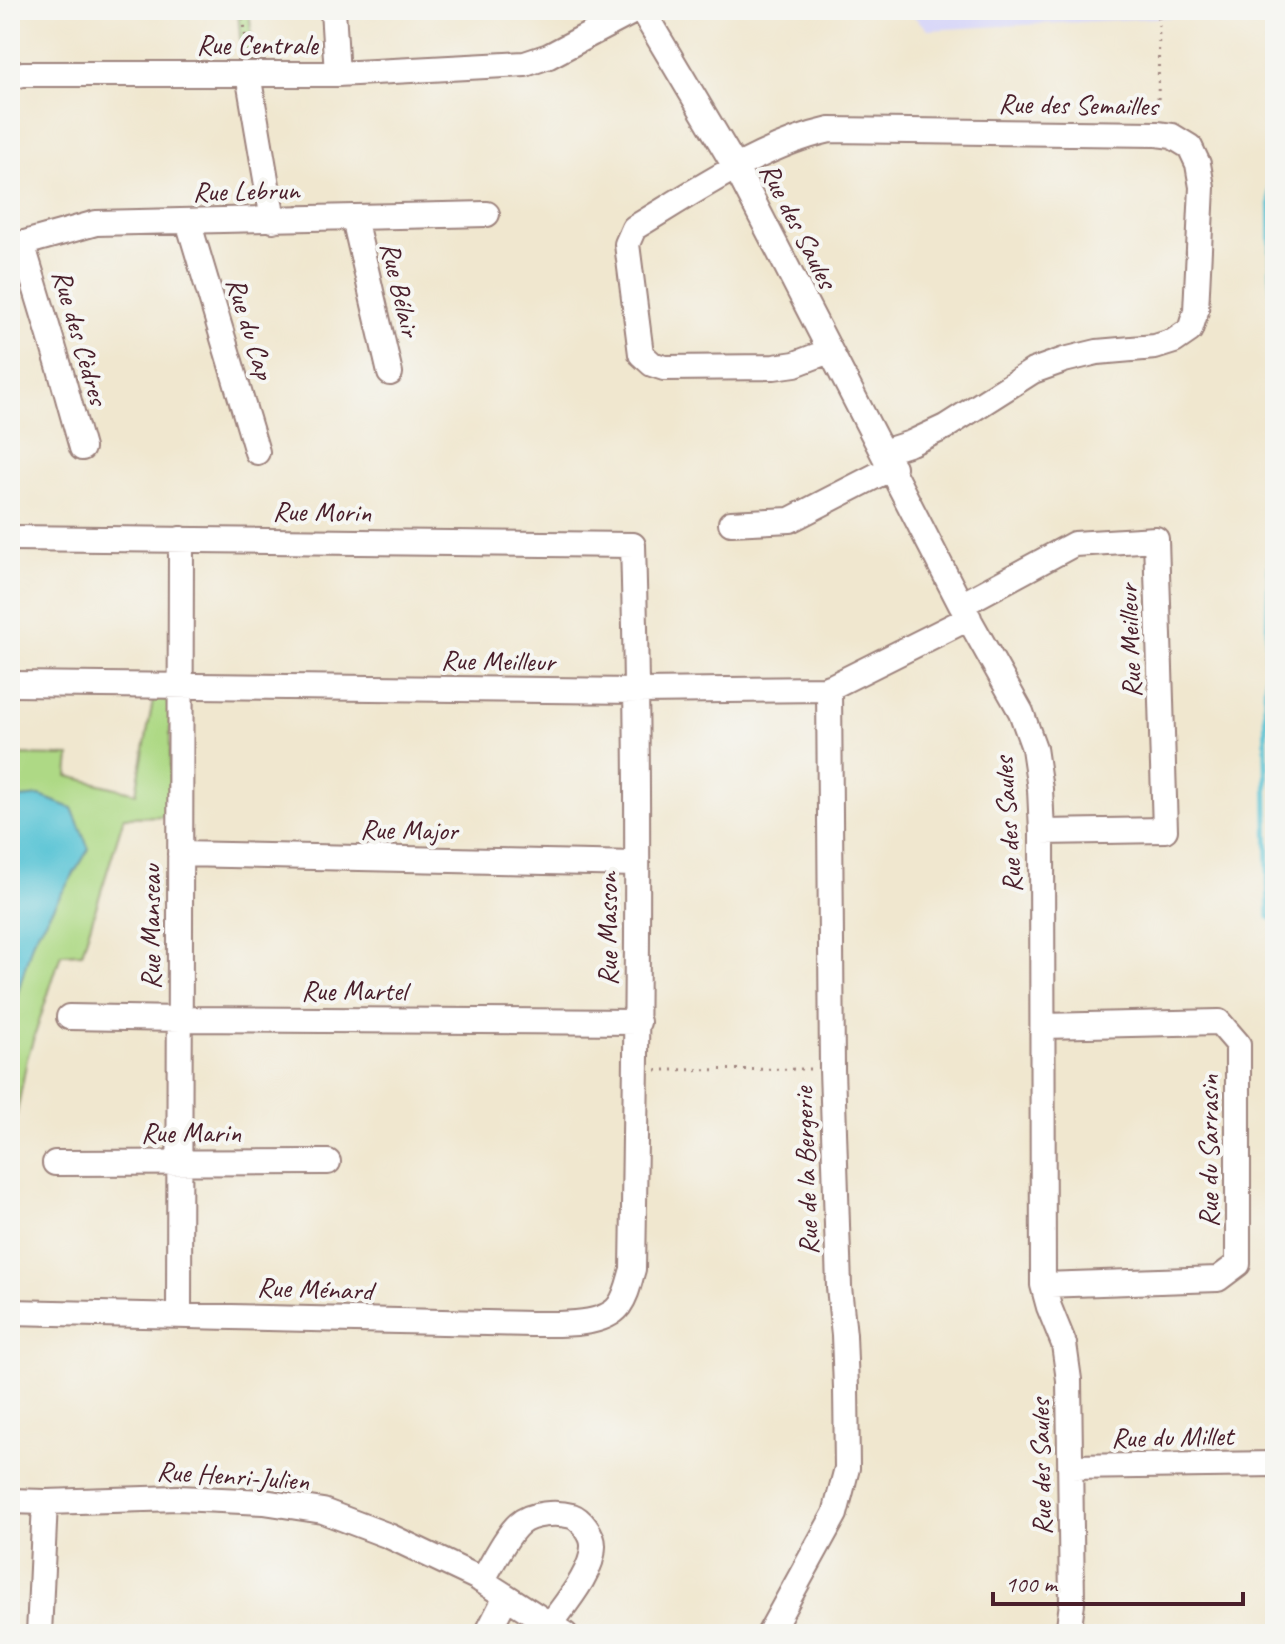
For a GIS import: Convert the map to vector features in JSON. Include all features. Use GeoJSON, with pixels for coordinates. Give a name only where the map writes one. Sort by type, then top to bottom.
{"type":"FeatureCollection","features":[{"type":"Feature","properties":{"kind":"street"},"geometry":{"type":"LineString","coordinates":[[333,10],[337,74]]}},
{"type":"Feature","properties":{"kind":"street","name":"Rue Centrale"},"geometry":{"type":"LineString","coordinates":[[10,77],[23,74],[337,74],[525,64],[549,56],[636,10]]}},
{"type":"Feature","properties":{"kind":"street","name":"Rue des Saules"},"geometry":{"type":"LineString","coordinates":[[642,10],[736,168],[965,611],[1021,712],[1034,748],[1042,832],[1043,1285],[1064,1344],[1069,1380],[1072,1603],[1068,1634]]}},
{"type":"Feature","properties":{"kind":"street"},"geometry":{"type":"LineString","coordinates":[[248,74],[273,220]]}},
{"type":"Feature","properties":{"kind":"street","name":"Rue des Semailles"},"geometry":{"type":"LineString","coordinates":[[829,351],[795,364],[774,367],[664,368],[652,364],[641,354],[627,244],[634,228],[736,168],[806,135],[830,130],[1157,134],[1172,136],[1190,147],[1198,164],[1202,187],[1196,311],[1190,330],[1174,341],[1155,347],[1097,352],[1033,371],[945,427],[911,443],[889,463]]}},
{"type":"Feature","properties":{"kind":"street","name":"Rue Lebrun"},"geometry":{"type":"LineString","coordinates":[[16,245],[96,223],[487,214]]}},
{"type":"Feature","properties":{"kind":"street","name":"Rue Bélair"},"geometry":{"type":"LineString","coordinates":[[354,218],[390,373]]}},
{"type":"Feature","properties":{"kind":"street","name":"Rue du Cap"},"geometry":{"type":"LineString","coordinates":[[188,221],[257,452]]}},
{"type":"Feature","properties":{"kind":"street","name":"Rue des Cèdres"},"geometry":{"type":"LineString","coordinates":[[16,245],[82,448]]}},
{"type":"Feature","properties":{"kind":"street"},"geometry":{"type":"LineString","coordinates":[[731,523],[790,520],[889,463]]}},
{"type":"Feature","properties":{"kind":"street","name":"Rue Morin"},"geometry":{"type":"LineString","coordinates":[[10,538],[633,545]]}},
{"type":"Feature","properties":{"kind":"street","name":"Rue Manseau"},"geometry":{"type":"LineString","coordinates":[[179,1315],[181,539]]}},
{"type":"Feature","properties":{"kind":"street","name":"Rue Meilleur"},"geometry":{"type":"LineString","coordinates":[[10,684],[638,691],[829,687],[965,611],[1074,544],[1156,539],[1165,830],[1042,832]]}},
{"type":"Feature","properties":{"kind":"street","name":"Rue Masson"},"geometry":{"type":"LineString","coordinates":[[616,1310],[627,1292],[633,1269],[638,1022],[638,691],[633,545]]}},
{"type":"Feature","properties":{"kind":"street","name":"Rue de la Bergerie"},"geometry":{"type":"LineString","coordinates":[[769,1634],[835,1514],[847,1468],[846,1375],[839,1287],[832,1069],[829,687]]}},
{"type":"Feature","properties":{"kind":"street","name":"Rue Major"},"geometry":{"type":"LineString","coordinates":[[180,854],[637,864]]}},
{"type":"Feature","properties":{"kind":"street","name":"Rue Martel"},"geometry":{"type":"LineString","coordinates":[[69,1017],[638,1022]]}},
{"type":"Feature","properties":{"kind":"street","name":"Rue du Sarrasin"},"geometry":{"type":"LineString","coordinates":[[1043,1026],[1219,1022],[1238,1044],[1238,1264],[1218,1279],[1043,1285]]}},
{"type":"Feature","properties":{"kind":"street","name":"Rue Marin"},"geometry":{"type":"LineString","coordinates":[[55,1163],[328,1162]]}},
{"type":"Feature","properties":{"kind":"street","name":"Rue Ménard"},"geometry":{"type":"LineString","coordinates":[[10,1312],[532,1324],[587,1323],[616,1310]]}},
{"type":"Feature","properties":{"kind":"street","name":"Rue du Millet"},"geometry":{"type":"LineString","coordinates":[[1070,1467],[1275,1464]]}},
{"type":"Feature","properties":{"kind":"street","name":"Rue Henri-Julien"},"geometry":{"type":"LineString","coordinates":[[10,1501],[178,1498],[264,1502],[323,1511],[389,1536],[482,1581],[558,1630]]}},
{"type":"Feature","properties":{"kind":"street"},"geometry":{"type":"LineString","coordinates":[[39,1634],[45,1502]]}},
{"type":"Feature","properties":{"kind":"street"},"geometry":{"type":"LineString","coordinates":[[482,1581],[519,1524],[533,1515],[574,1517],[587,1529],[594,1543],[588,1572],[558,1630]]}},
{"type":"Feature","properties":{"kind":"street"},"geometry":{"type":"LineString","coordinates":[[487,1634],[506,1597]]}},
{"type":"Feature","properties":{"kind":"path"},"geometry":{"type":"LineString","coordinates":[[243,10],[248,74]]}},
{"type":"Feature","properties":{"kind":"path"},"geometry":{"type":"LineString","coordinates":[[1157,134],[1159,10]]}},
{"type":"Feature","properties":{"kind":"path"},"geometry":{"type":"LineString","coordinates":[[636,1070],[832,1069]]}},
{"type":"Feature","properties":{"kind":"shaded area"},"geometry":{"type":"Polygon","coordinates":[[[907,10],[1172,10],[1172,17],[928,30],[907,10]]]}},
{"type":"Feature","properties":{"kind":"green space"},"geometry":{"type":"Polygon","coordinates":[[[238,10],[249,10],[255,71],[243,74],[238,10]]]}},
{"type":"Feature","properties":{"kind":"green space"},"geometry":{"type":"Polygon","coordinates":[[[154,695],[162,696],[170,706],[170,816],[124,817],[82,953],[61,954],[27,1059],[10,1148],[10,755],[70,756],[68,776],[136,793],[154,695]]]}},
{"type":"Feature","properties":{"kind":"water"},"geometry":{"type":"Polygon","coordinates":[[[40,796],[72,808],[89,849],[33,940],[10,1019],[10,799],[40,796]]]}},
{"type":"Feature","properties":{"kind":"waterway"},"geometry":{"type":"LineString","coordinates":[[1275,160],[1270,162],[1273,457],[1265,702],[1269,917],[1275,920]]}}]}
